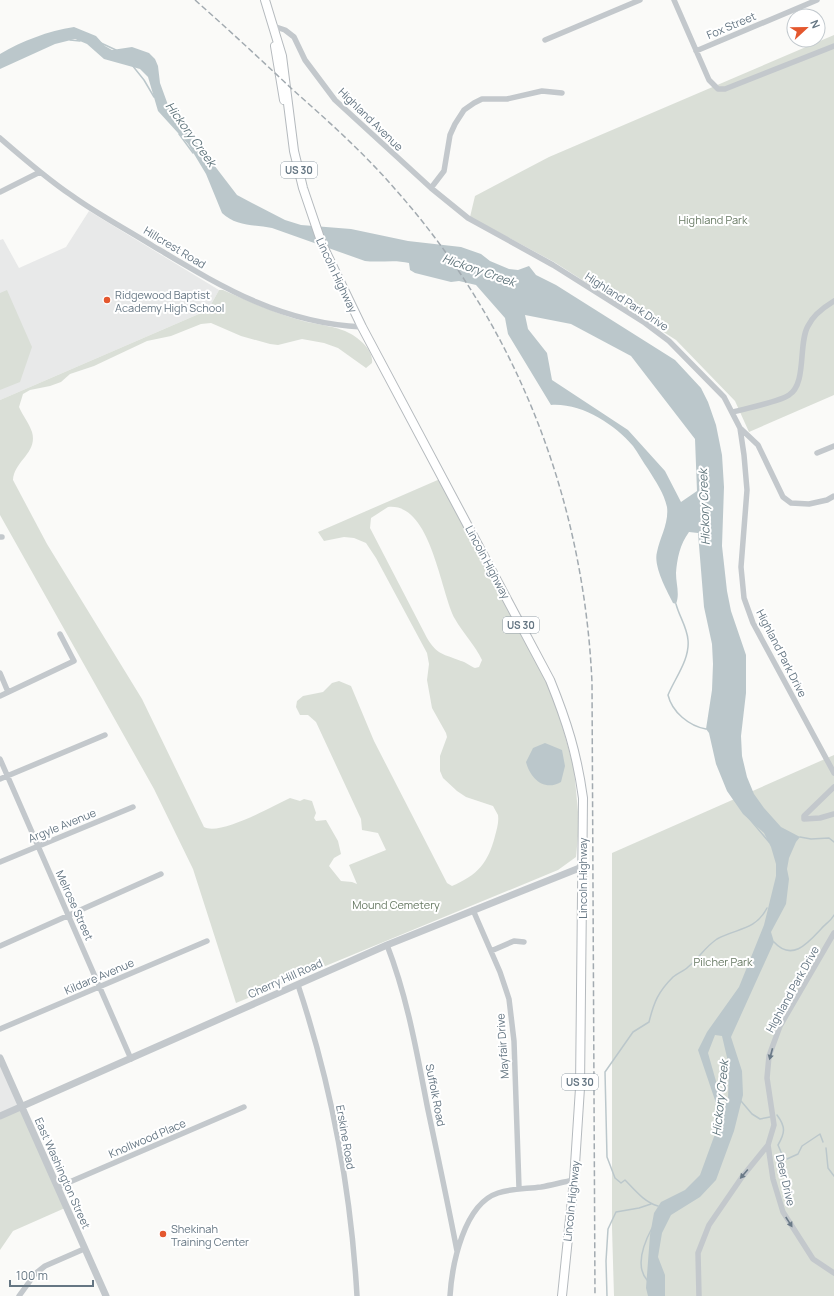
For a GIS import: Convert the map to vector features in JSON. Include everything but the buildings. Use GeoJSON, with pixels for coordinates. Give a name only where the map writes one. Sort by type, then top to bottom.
{"type":"FeatureCollection","features":[{"type":"Feature","properties":{"kind":"main road","name":"US 30"},"geometry":{"type":"LineString","coordinates":[[265,0],[273,26]]}},
{"type":"Feature","properties":{"kind":"main road","name":"Lincoln Highway"},"geometry":{"type":"LineString","coordinates":[[273,26],[282,56],[288,116],[301,181],[314,222],[331,264],[362,328],[543,666],[561,708],[577,760],[582,798],[580,1088],[574,1180],[562,1296]]}},
{"type":"Feature","properties":{"kind":"street"},"geometry":{"type":"LineString","coordinates":[[545,40],[640,0]]}},
{"type":"Feature","properties":{"kind":"street"},"geometry":{"type":"LineString","coordinates":[[674,0],[709,80],[718,88],[725,89],[834,46]]}},
{"type":"Feature","properties":{"kind":"street","name":"Fox Street"},"geometry":{"type":"LineString","coordinates":[[696,51],[817,0]]}},
{"type":"Feature","properties":{"kind":"street","name":"Highland Avenue"},"geometry":{"type":"LineString","coordinates":[[273,26],[285,30],[294,37],[305,60],[335,100],[431,188],[468,218]]}},
{"type":"Feature","properties":{"kind":"street"},"geometry":{"type":"LineString","coordinates":[[431,188],[444,170],[450,135],[464,110],[482,99],[507,99],[542,91],[562,94]]}},
{"type":"Feature","properties":{"kind":"street","name":"Hillcrest Road"},"geometry":{"type":"LineString","coordinates":[[0,138],[40,172],[72,196],[218,285],[253,302],[286,314],[333,326],[362,328]]}},
{"type":"Feature","properties":{"kind":"street"},"geometry":{"type":"LineString","coordinates":[[0,192],[40,172]]}},
{"type":"Feature","properties":{"kind":"street","name":"Highland Park Drive"},"geometry":{"type":"LineString","coordinates":[[468,218],[553,265],[662,336],[693,364],[724,397],[734,412],[740,428],[747,490],[741,567],[744,598],[753,623],[834,773]]}},
{"type":"Feature","properties":{"kind":"street"},"geometry":{"type":"LineString","coordinates":[[734,412],[790,395],[797,386],[803,339],[808,326],[816,315],[834,301]]}},
{"type":"Feature","properties":{"kind":"street"},"geometry":{"type":"LineString","coordinates":[[740,428],[758,445],[783,497],[791,503],[809,504],[827,500],[834,496]]}},
{"type":"Feature","properties":{"kind":"street"},"geometry":{"type":"LineString","coordinates":[[817,453],[834,446]]}},
{"type":"Feature","properties":{"kind":"street"},"geometry":{"type":"LineString","coordinates":[[0,696],[74,661],[60,634]]}},
{"type":"Feature","properties":{"kind":"street"},"geometry":{"type":"LineString","coordinates":[[0,673],[8,692]]}},
{"type":"Feature","properties":{"kind":"street"},"geometry":{"type":"LineString","coordinates":[[0,779],[105,735]]}},
{"type":"Feature","properties":{"kind":"street","name":"Melrose Street"},"geometry":{"type":"LineString","coordinates":[[0,759],[131,1059]]}},
{"type":"Feature","properties":{"kind":"street"},"geometry":{"type":"LineString","coordinates":[[834,787],[804,816],[804,819],[820,818],[834,814]]}},
{"type":"Feature","properties":{"kind":"street","name":"Argyle Avenue"},"geometry":{"type":"LineString","coordinates":[[0,862],[133,807]]}},
{"type":"Feature","properties":{"kind":"street","name":"Cherry Hill Road"},"geometry":{"type":"LineString","coordinates":[[0,1116],[387,945],[582,867]]}},
{"type":"Feature","properties":{"kind":"street"},"geometry":{"type":"LineString","coordinates":[[0,946],[161,874]]}},
{"type":"Feature","properties":{"kind":"street","name":"Mayfair Drive"},"geometry":{"type":"LineString","coordinates":[[473,910],[509,998],[514,1041],[519,1188]]}},
{"type":"Feature","properties":{"kind":"street","name":"Highland Park Drive"},"geometry":{"type":"LineString","coordinates":[[699,1296],[698,1253],[709,1225],[737,1183],[768,1144],[774,1125],[767,1078],[770,1056],[780,1026],[834,933]]}},
{"type":"Feature","properties":{"kind":"street"},"geometry":{"type":"LineString","coordinates":[[491,951],[514,941],[524,942]]}},
{"type":"Feature","properties":{"kind":"street","name":"Kildare Avenue"},"geometry":{"type":"LineString","coordinates":[[0,1030],[100,986],[207,942]]}},
{"type":"Feature","properties":{"kind":"street","name":"Suffolk Road"},"geometry":{"type":"LineString","coordinates":[[387,945],[408,1007],[443,1175],[457,1251]]}},
{"type":"Feature","properties":{"kind":"street","name":"Erskine Road"},"geometry":{"type":"LineString","coordinates":[[298,985],[326,1087],[340,1158],[354,1254],[357,1296]]}},
{"type":"Feature","properties":{"kind":"street","name":"East Washington Street"},"geometry":{"type":"LineString","coordinates":[[0,1058],[106,1296]]}},
{"type":"Feature","properties":{"kind":"street","name":"Knollwood Place"},"geometry":{"type":"LineString","coordinates":[[58,1187],[244,1107]]}},
{"type":"Feature","properties":{"kind":"street","name":"Deer Drive"},"geometry":{"type":"LineString","coordinates":[[768,1144],[773,1179],[782,1212],[813,1259],[834,1273]]}},
{"type":"Feature","properties":{"kind":"street"},"geometry":{"type":"LineString","coordinates":[[450,1296],[457,1251],[468,1224],[480,1205],[497,1193],[519,1188],[539,1187],[574,1180]]}},
{"type":"Feature","properties":{"kind":"street"},"geometry":{"type":"LineString","coordinates":[[19,1296],[35,1274],[40,1270],[84,1249]]}},
{"type":"Feature","properties":{"kind":"shaded area","name":"Ridgewood Baptist Academy High School"},"geometry":{"type":"Polygon","coordinates":[[[89,211],[219,290],[208,310],[0,400],[0,240],[3,239],[19,268],[66,247],[89,211]]]}},
{"type":"Feature","properties":{"kind":"shaded area"},"geometry":{"type":"Polygon","coordinates":[[[0,1062],[19,1106],[0,1114],[0,1062]]]}},
{"type":"Feature","properties":{"kind":"green space","name":"Highland Park"},"geometry":{"type":"Polygon","coordinates":[[[834,35],[834,395],[749,432],[735,401],[676,340],[554,262],[470,217],[475,196],[549,157],[804,48],[826,48],[826,38],[834,35]]]}},
{"type":"Feature","properties":{"kind":"green space"},"geometry":{"type":"Polygon","coordinates":[[[7,290],[32,347],[20,382],[0,390],[0,293],[7,290]]]}},
{"type":"Feature","properties":{"kind":"green space","name":"Mound Cemetery"},"geometry":{"type":"Polygon","coordinates":[[[219,290],[223,290],[282,314],[347,332],[364,344],[370,353],[372,363],[366,368],[338,348],[324,343],[302,339],[278,345],[270,344],[241,336],[211,323],[201,324],[171,336],[147,341],[94,366],[70,374],[61,382],[30,390],[23,394],[19,407],[31,429],[33,439],[32,446],[14,473],[13,480],[47,544],[142,699],[204,827],[212,829],[234,824],[290,798],[300,801],[304,799],[312,801],[316,813],[314,818],[316,821],[326,820],[338,841],[341,854],[334,858],[329,866],[341,881],[357,884],[349,865],[386,850],[378,833],[362,830],[361,819],[316,722],[308,715],[300,715],[296,707],[297,701],[303,696],[323,692],[332,683],[339,681],[351,686],[374,741],[447,883],[452,886],[461,882],[481,867],[489,854],[496,833],[498,815],[493,806],[466,797],[443,778],[440,771],[440,756],[447,737],[432,708],[427,680],[429,664],[427,653],[376,558],[366,543],[354,538],[344,537],[324,541],[318,532],[440,479],[554,696],[574,769],[578,812],[576,857],[558,870],[236,1003],[193,869],[154,789],[0,515],[0,400],[208,310],[219,290]],[[388,507],[371,518],[370,528],[427,638],[434,648],[441,653],[465,662],[475,668],[479,667],[482,660],[455,619],[439,570],[424,533],[414,518],[403,509],[388,507]]]}},
{"type":"Feature","properties":{"kind":"green space","name":"Pilcher Park"},"geometry":{"type":"Polygon","coordinates":[[[834,755],[834,1296],[614,1296],[612,1228],[612,853],[834,755]]]}},
{"type":"Feature","properties":{"kind":"green space"},"geometry":{"type":"Polygon","coordinates":[[[21,1109],[65,1208],[13,1231],[0,1250],[0,1118],[21,1109]]]}},
{"type":"Feature","properties":{"kind":"water"},"geometry":{"type":"Polygon","coordinates":[[[74,27],[96,36],[105,46],[112,50],[132,47],[149,53],[155,59],[158,66],[160,83],[168,105],[237,195],[285,220],[301,225],[351,229],[408,241],[461,247],[481,254],[490,261],[509,269],[518,270],[529,266],[536,275],[556,285],[675,360],[701,388],[708,402],[716,425],[722,455],[724,487],[722,546],[727,591],[731,611],[746,655],[746,693],[741,736],[742,756],[747,777],[754,794],[764,808],[781,827],[800,837],[796,842],[789,858],[787,869],[789,879],[786,904],[771,932],[774,942],[731,1037],[742,1071],[743,1095],[734,1131],[716,1180],[700,1197],[671,1215],[662,1233],[658,1257],[665,1275],[665,1296],[648,1296],[646,1288],[650,1235],[654,1213],[661,1202],[685,1190],[700,1175],[719,1123],[719,1112],[698,1050],[707,1032],[739,987],[764,925],[776,876],[776,864],[771,847],[764,833],[743,814],[727,791],[716,764],[709,733],[706,729],[712,690],[713,664],[712,644],[704,607],[698,533],[689,532],[681,547],[676,573],[678,593],[677,600],[676,604],[673,603],[661,578],[656,558],[658,546],[666,524],[667,507],[664,497],[654,478],[633,446],[617,430],[586,411],[563,405],[551,405],[508,334],[505,318],[476,285],[459,281],[451,282],[415,273],[410,270],[409,263],[398,261],[365,261],[272,228],[239,223],[227,217],[222,213],[206,174],[188,144],[158,111],[148,77],[140,69],[104,59],[87,44],[75,39],[55,44],[0,69],[0,54],[36,37],[74,27]],[[525,315],[528,329],[547,353],[552,380],[628,430],[665,471],[681,502],[697,491],[695,439],[631,356],[571,324],[525,315]],[[715,1035],[708,1053],[723,1106],[728,1101],[729,1066],[722,1036],[715,1035]]]}},
{"type":"Feature","properties":{"kind":"water"},"geometry":{"type":"Polygon","coordinates":[[[545,743],[562,750],[565,766],[561,782],[555,785],[539,782],[534,778],[526,762],[533,748],[545,743]]]}},
{"type":"Feature","properties":{"kind":"waterway","name":"Hickory Creek"},"geometry":{"type":"LineString","coordinates":[[70,40],[80,41]]}},
{"type":"Feature","properties":{"kind":"waterway","name":"Hickory Creek"},"geometry":{"type":"LineString","coordinates":[[101,43],[116,50]]}},
{"type":"Feature","properties":{"kind":"waterway","name":"Hickory Creek"},"geometry":{"type":"LineString","coordinates":[[132,65],[144,80],[154,97]]}},
{"type":"Feature","properties":{"kind":"waterway","name":"Hickory Creek"},"geometry":{"type":"LineString","coordinates":[[179,134],[193,153]]}},
{"type":"Feature","properties":{"kind":"waterway"},"geometry":{"type":"LineString","coordinates":[[676,604],[686,631],[688,647],[687,654],[668,695],[673,707],[682,717],[693,725],[706,729]]}},
{"type":"Feature","properties":{"kind":"waterway","name":"Hickory Creek"},"geometry":{"type":"LineString","coordinates":[[747,816],[769,842]]}},
{"type":"Feature","properties":{"kind":"waterway"},"geometry":{"type":"LineString","coordinates":[[800,837],[811,839],[829,838],[834,842]]}},
{"type":"Feature","properties":{"kind":"waterway"},"geometry":{"type":"LineString","coordinates":[[658,1206],[644,1199],[625,1180],[621,1183],[615,1178],[607,1157],[605,1072],[633,1032],[649,1022],[657,998],[673,977],[686,968],[717,939],[751,925],[757,921],[767,908]]}},
{"type":"Feature","properties":{"kind":"waterway"},"geometry":{"type":"LineString","coordinates":[[774,942],[781,948],[787,950],[799,948],[811,940],[834,915]]}},
{"type":"Feature","properties":{"kind":"waterway"},"geometry":{"type":"LineString","coordinates":[[741,1101],[752,1114],[760,1119],[770,1117]]}},
{"type":"Feature","properties":{"kind":"waterway"},"geometry":{"type":"LineString","coordinates":[[777,1115],[784,1130],[778,1145],[781,1152],[787,1159],[798,1154],[802,1146],[820,1134],[823,1142]]}},
{"type":"Feature","properties":{"kind":"waterway"},"geometry":{"type":"LineString","coordinates":[[826,1148],[828,1168],[834,1176]]}},
{"type":"Feature","properties":{"kind":"waterway"},"geometry":{"type":"LineString","coordinates":[[607,1296],[606,1261],[608,1229],[616,1212],[639,1208],[651,1204]]}},
{"type":"Feature","properties":{"kind":"waterway","name":"Hickory Creek"},"geometry":{"type":"LineString","coordinates":[[647,1280],[643,1274],[641,1261],[646,1240],[652,1228]]}},
{"type":"Feature","properties":{"kind":"railway"},"geometry":{"type":"LineString","coordinates":[[195,0],[358,150],[395,189],[438,242],[476,298],[509,357],[536,419],[558,482],[575,548],[586,615],[592,683],[595,1296]]}},
{"type":"Feature","properties":{"kind":"place","name":"Ridgewood Baptist Academy High School"},"geometry":{"type":"Point","coordinates":[107,300]}},
{"type":"Feature","properties":{"kind":"place","name":"Shekinah Training Center"},"geometry":{"type":"Point","coordinates":[163,1234]}}]}
